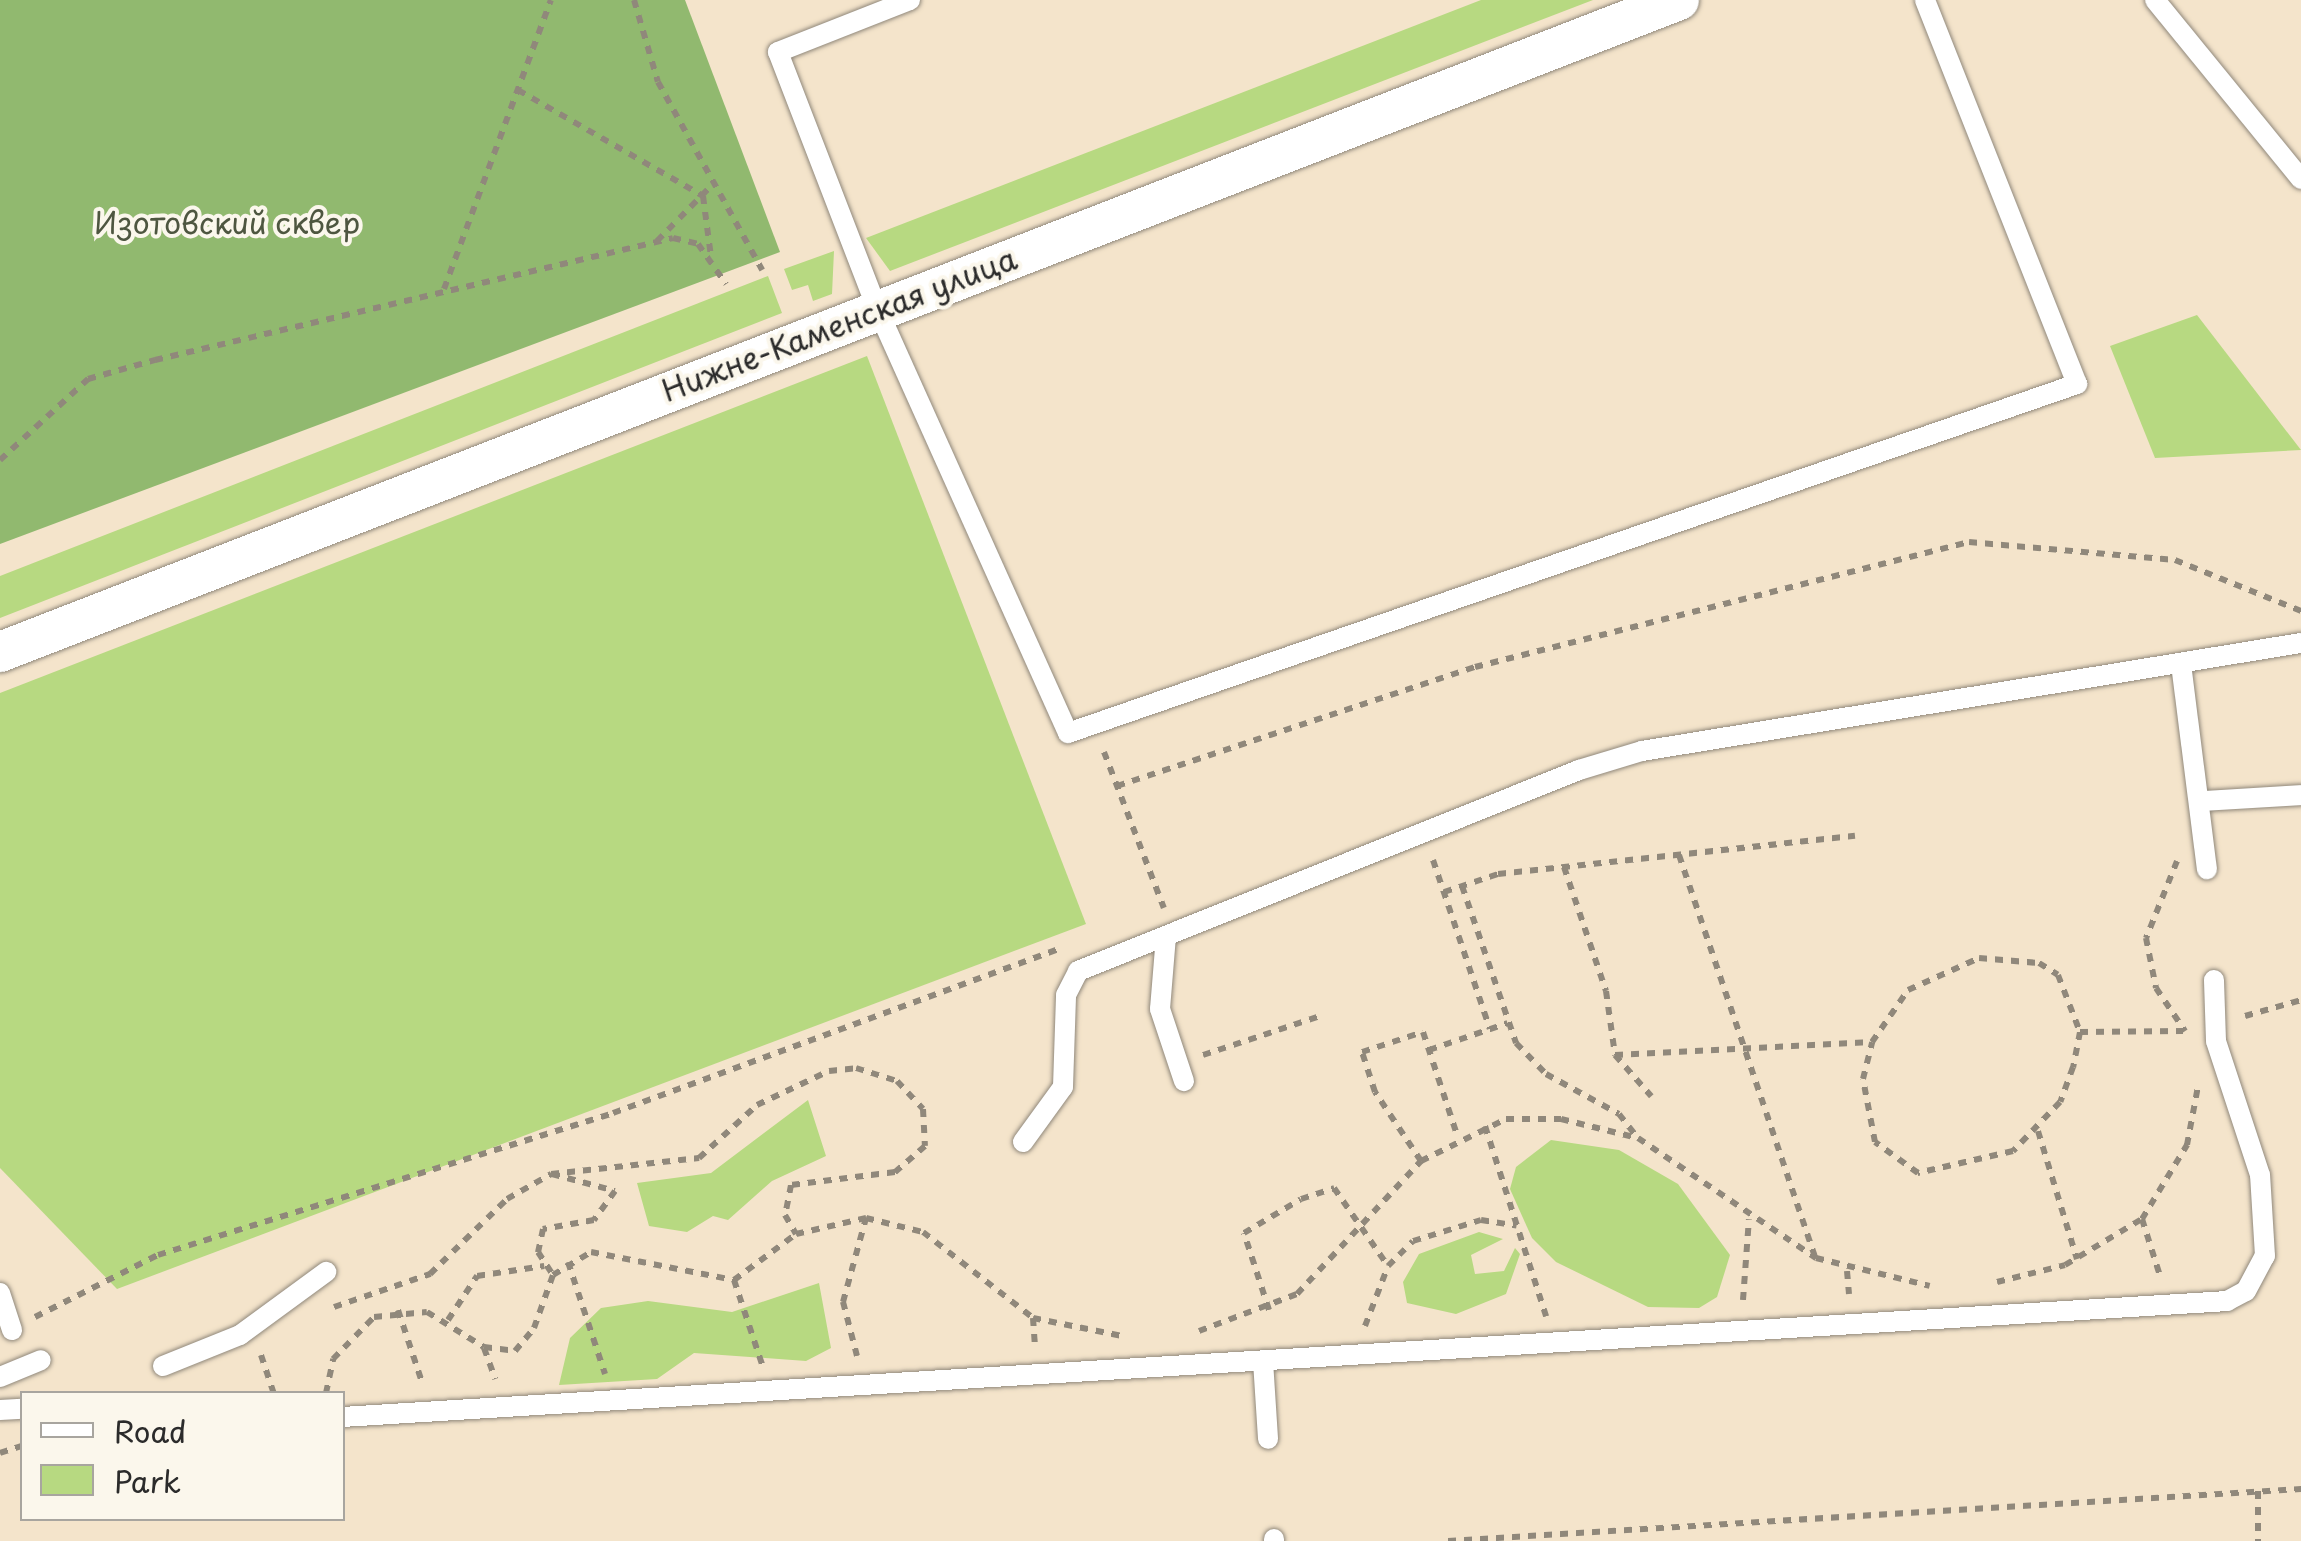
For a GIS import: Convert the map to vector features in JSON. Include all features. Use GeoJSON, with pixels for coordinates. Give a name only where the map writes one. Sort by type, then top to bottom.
{"type":"FeatureCollection","features":[{"type":"Feature","properties":{"kind":"street","name":"Нижне-Каменская улица"},"geometry":{"type":"LineString","coordinates":[[0,652],[1679,0]]}},
{"type":"Feature","properties":{"kind":"lane"},"geometry":{"type":"LineString","coordinates":[[910,0],[778,52],[878,308],[1068,733],[2077,384],[1925,0]]}},
{"type":"Feature","properties":{"kind":"lane"},"geometry":{"type":"LineString","coordinates":[[2155,0],[2301,179]]}},
{"type":"Feature","properties":{"kind":"lane"},"geometry":{"type":"LineString","coordinates":[[1023,1142],[1068,1068],[1069,982],[1159,928],[1642,752],[2301,642]]}},
{"type":"Feature","properties":{"kind":"lane"},"geometry":{"type":"LineString","coordinates":[[2181,664],[2203,801],[2207,869]]}},
{"type":"Feature","properties":{"kind":"lane"},"geometry":{"type":"LineString","coordinates":[[2203,801],[2301,795]]}},
{"type":"Feature","properties":{"kind":"lane"},"geometry":{"type":"LineString","coordinates":[[1159,928],[1160,1010],[1181,1072]]}},
{"type":"Feature","properties":{"kind":"lane"},"geometry":{"type":"LineString","coordinates":[[345,1418],[2228,1302],[2246,1292],[2265,1256],[2260,1175],[2213,1046],[2214,980]]}},
{"type":"Feature","properties":{"kind":"lane"},"geometry":{"type":"LineString","coordinates":[[163,1366],[240,1335],[326,1272]]}},
{"type":"Feature","properties":{"kind":"lane"},"geometry":{"type":"LineString","coordinates":[[0,1293],[12,1330]]}},
{"type":"Feature","properties":{"kind":"lane"},"geometry":{"type":"LineString","coordinates":[[0,1377],[41,1360]]}},
{"type":"Feature","properties":{"kind":"lane"},"geometry":{"type":"LineString","coordinates":[[1263,1361],[1268,1439]]}},
{"type":"Feature","properties":{"kind":"path"},"geometry":{"type":"LineString","coordinates":[[443,291],[552,0]]}},
{"type":"Feature","properties":{"kind":"path"},"geometry":{"type":"LineString","coordinates":[[634,0],[658,82],[762,270]]}},
{"type":"Feature","properties":{"kind":"path"},"geometry":{"type":"LineString","coordinates":[[518,90],[703,196]]}},
{"type":"Feature","properties":{"kind":"path"},"geometry":{"type":"LineString","coordinates":[[656,242],[712,185]]}},
{"type":"Feature","properties":{"kind":"path"},"geometry":{"type":"LineString","coordinates":[[703,196],[711,258]]}},
{"type":"Feature","properties":{"kind":"path"},"geometry":{"type":"LineString","coordinates":[[0,460],[88,380],[443,291],[685,238],[711,258],[726,284]]}},
{"type":"Feature","properties":{"kind":"path"},"geometry":{"type":"LineString","coordinates":[[0,448],[12,449]]}},
{"type":"Feature","properties":{"kind":"path"},"geometry":{"type":"LineString","coordinates":[[1118,786],[1475,666],[1970,542],[2175,560],[2301,611]]}},
{"type":"Feature","properties":{"kind":"path"},"geometry":{"type":"LineString","coordinates":[[1093,723],[1167,914],[1159,928]]}},
{"type":"Feature","properties":{"kind":"path"},"geometry":{"type":"LineString","coordinates":[[1444,892],[1564,867],[1854,836]]}},
{"type":"Feature","properties":{"kind":"path"},"geometry":{"type":"LineString","coordinates":[[1431,854],[1490,1029]]}},
{"type":"Feature","properties":{"kind":"path"},"geometry":{"type":"LineString","coordinates":[[1679,855],[1816,1258]]}},
{"type":"Feature","properties":{"kind":"path"},"geometry":{"type":"LineString","coordinates":[[1564,867],[1606,991],[1615,1055],[1652,1096]]}},
{"type":"Feature","properties":{"kind":"path"},"geometry":{"type":"LineString","coordinates":[[2170,871],[2150,912],[2148,962],[2185,1031]]}},
{"type":"Feature","properties":{"kind":"path"},"geometry":{"type":"LineString","coordinates":[[1462,886],[1508,1023],[1530,1061],[1608,1105],[1638,1138],[1749,1218],[1816,1258],[1890,1282],[1948,1286]]}},
{"type":"Feature","properties":{"kind":"path"},"geometry":{"type":"LineString","coordinates":[[12,1330],[158,1254],[596,1118],[1074,945]]}},
{"type":"Feature","properties":{"kind":"path"},"geometry":{"type":"LineString","coordinates":[[1979,958],[2039,962],[2058,975],[2080,1032],[2060,1102],[2038,1131],[2013,1151],[1947,1172],[1893,1162],[1867,1116],[1872,1042],[1908,990],[1979,958]]}},
{"type":"Feature","properties":{"kind":"path"},"geometry":{"type":"LineString","coordinates":[[1978,1285],[2078,1258],[2142,1219],[2187,1146],[2213,1046],[2256,1009],[2301,1000]]}},
{"type":"Feature","properties":{"kind":"path"},"geometry":{"type":"LineString","coordinates":[[1181,1072],[1320,1016]]}},
{"type":"Feature","properties":{"kind":"path"},"geometry":{"type":"LineString","coordinates":[[1429,1050],[1508,1023]]}},
{"type":"Feature","properties":{"kind":"path"},"geometry":{"type":"LineString","coordinates":[[2080,1032],[2185,1031],[2213,1046]]}},
{"type":"Feature","properties":{"kind":"path"},"geometry":{"type":"LineString","coordinates":[[1421,1160],[1375,1092],[1362,1052],[1423,1032],[1457,1135]]}},
{"type":"Feature","properties":{"kind":"path"},"geometry":{"type":"LineString","coordinates":[[1615,1055],[1872,1042]]}},
{"type":"Feature","properties":{"kind":"path"},"geometry":{"type":"LineString","coordinates":[[317,1315],[430,1274],[507,1199],[551,1174],[699,1158],[758,1105],[829,1072],[856,1068],[897,1081],[923,1109],[924,1146],[895,1172],[791,1185],[786,1215],[796,1234]]}},
{"type":"Feature","properties":{"kind":"path"},"geometry":{"type":"LineString","coordinates":[[1192,1333],[1269,1310],[1340,1257],[1361,1227],[1421,1160],[1457,1135],[1485,1126],[1561,1119],[1638,1138]]}},
{"type":"Feature","properties":{"kind":"path"},"geometry":{"type":"LineString","coordinates":[[1485,1126],[1555,1343]]}},
{"type":"Feature","properties":{"kind":"path"},"geometry":{"type":"LineString","coordinates":[[2038,1131],[2078,1258]]}},
{"type":"Feature","properties":{"kind":"path"},"geometry":{"type":"LineString","coordinates":[[529,1262],[553,1222],[594,1220],[614,1201],[608,1184],[551,1174]]}},
{"type":"Feature","properties":{"kind":"path"},"geometry":{"type":"LineString","coordinates":[[1269,1310],[1244,1234],[1334,1188],[1388,1266]]}},
{"type":"Feature","properties":{"kind":"path"},"geometry":{"type":"LineString","coordinates":[[866,1218],[844,1302],[873,1385]]}},
{"type":"Feature","properties":{"kind":"path"},"geometry":{"type":"LineString","coordinates":[[327,1391],[350,1334],[398,1310],[448,1320],[484,1347],[514,1350],[534,1328],[552,1275],[568,1262],[621,1253],[710,1282],[734,1280],[796,1234],[866,1218],[923,1232],[1033,1318],[1138,1338]]}},
{"type":"Feature","properties":{"kind":"path"},"geometry":{"type":"LineString","coordinates":[[1726,1332],[1753,1258],[1749,1218]]}},
{"type":"Feature","properties":{"kind":"path"},"geometry":{"type":"LineString","coordinates":[[2142,1219],[2170,1305]]}},
{"type":"Feature","properties":{"kind":"path"},"geometry":{"type":"LineString","coordinates":[[1366,1355],[1364,1323],[1388,1266],[1446,1225],[1517,1226]]}},
{"type":"Feature","properties":{"kind":"path"},"geometry":{"type":"LineString","coordinates":[[538,1252],[552,1275]]}},
{"type":"Feature","properties":{"kind":"path"},"geometry":{"type":"LineString","coordinates":[[448,1320],[477,1276],[529,1262],[544,1266]]}},
{"type":"Feature","properties":{"kind":"path"},"geometry":{"type":"LineString","coordinates":[[568,1262],[614,1401]]}},
{"type":"Feature","properties":{"kind":"path"},"geometry":{"type":"LineString","coordinates":[[734,1280],[772,1391]]}},
{"type":"Feature","properties":{"kind":"path"},"geometry":{"type":"LineString","coordinates":[[398,1310],[432,1412]]}},
{"type":"Feature","properties":{"kind":"path"},"geometry":{"type":"LineString","coordinates":[[246,1354],[274,1342]]}},
{"type":"Feature","properties":{"kind":"path"},"geometry":{"type":"LineString","coordinates":[[265,1365],[273,1391]]}},
{"type":"Feature","properties":{"kind":"path"},"geometry":{"type":"LineString","coordinates":[[1448,1541],[2301,1489]]}},
{"type":"Feature","properties":{"kind":"path"},"geometry":{"type":"LineString","coordinates":[[2258,1492],[2258,1541]]}},
{"type":"Feature","properties":{"kind":"green space","name":"Изотовский сквер"},"geometry":{"type":"Polygon","coordinates":[[[0,0],[685,0],[780,252],[0,544],[0,0]]]}},
{"type":"Feature","properties":{"kind":"green space"},"geometry":{"type":"Polygon","coordinates":[[[1481,0],[1593,0],[890,271],[866,238],[1481,0]]]}},
{"type":"Feature","properties":{"kind":"green space"},"geometry":{"type":"Polygon","coordinates":[[[834,251],[832,294],[813,301],[808,285],[792,290],[784,269],[834,251]]]}},
{"type":"Feature","properties":{"kind":"green space"},"geometry":{"type":"Polygon","coordinates":[[[768,276],[782,313],[0,618],[0,576],[768,276]]]}},
{"type":"Feature","properties":{"kind":"green space"},"geometry":{"type":"Polygon","coordinates":[[[2197,315],[2301,450],[2155,458],[2110,346],[2197,315]]]}},
{"type":"Feature","properties":{"kind":"green space"},"geometry":{"type":"Polygon","coordinates":[[[867,356],[1086,924],[117,1289],[0,1168],[0,693],[867,356]]]}},
{"type":"Feature","properties":{"kind":"green space"},"geometry":{"type":"Polygon","coordinates":[[[808,1100],[826,1156],[772,1181],[728,1220],[713,1216],[687,1232],[649,1226],[637,1183],[711,1173],[808,1100]]]}},
{"type":"Feature","properties":{"kind":"green space"},"geometry":{"type":"Polygon","coordinates":[[[1551,1140],[1619,1150],[1678,1184],[1730,1255],[1717,1297],[1699,1308],[1648,1307],[1556,1262],[1532,1238],[1510,1189],[1516,1167],[1551,1140]]]}},
{"type":"Feature","properties":{"kind":"green space"},"geometry":{"type":"Polygon","coordinates":[[[1479,1232],[1503,1239],[1471,1255],[1475,1274],[1504,1271],[1515,1248],[1520,1254],[1506,1294],[1456,1314],[1407,1303],[1403,1282],[1419,1254],[1479,1232]]]}},
{"type":"Feature","properties":{"kind":"green space"},"geometry":{"type":"Polygon","coordinates":[[[819,1283],[831,1348],[806,1361],[694,1353],[657,1379],[559,1385],[570,1338],[601,1308],[648,1301],[732,1312],[819,1283]]]}}]}
